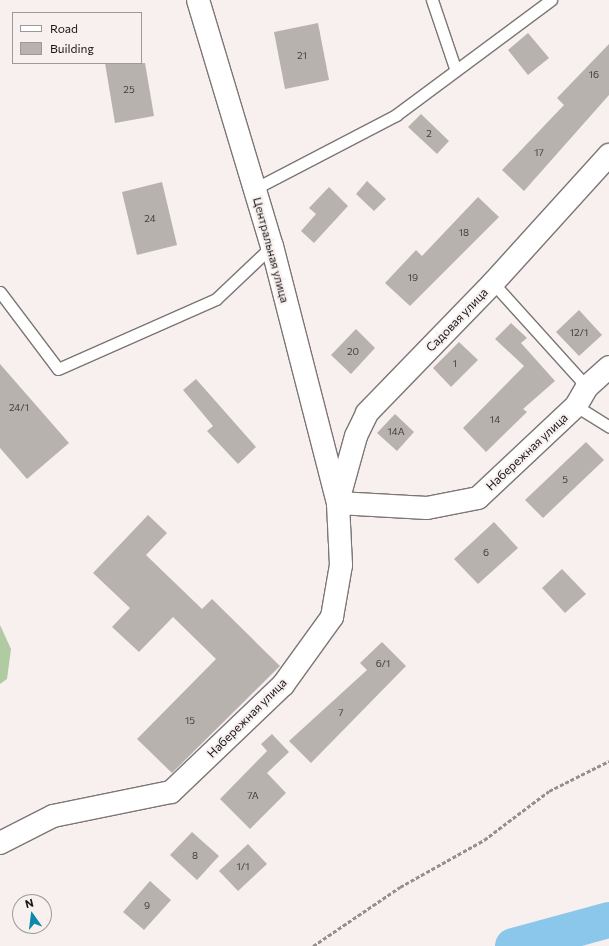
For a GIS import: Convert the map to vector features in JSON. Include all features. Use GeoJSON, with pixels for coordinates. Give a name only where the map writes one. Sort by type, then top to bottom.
{"type":"FeatureCollection","features":[{"type":"Feature","properties":{"kind":"street","name":"Центральная улица"},"geometry":{"type":"LineString","coordinates":[[198,0],[272,246],[338,503]]}},
{"type":"Feature","properties":{"kind":"street","name":"Садовая улица"},"geometry":{"type":"LineString","coordinates":[[338,503],[356,436],[367,413],[493,283],[609,155]]}},
{"type":"Feature","properties":{"kind":"street","name":"Набережная улица"},"geometry":{"type":"LineString","coordinates":[[0,843],[53,816],[171,792],[283,685],[332,617],[341,565],[338,503],[427,508],[478,498],[576,406],[587,387],[609,367]]}},
{"type":"Feature","properties":{"kind":"lane"},"geometry":{"type":"LineString","coordinates":[[432,0],[455,68]]}},
{"type":"Feature","properties":{"kind":"lane"},"geometry":{"type":"LineString","coordinates":[[254,189],[396,115],[455,68],[551,0]]}},
{"type":"Feature","properties":{"kind":"lane"},"geometry":{"type":"LineString","coordinates":[[0,292],[58,369],[216,299],[272,246]]}},
{"type":"Feature","properties":{"kind":"lane"},"geometry":{"type":"LineString","coordinates":[[493,283],[587,387]]}},
{"type":"Feature","properties":{"kind":"lane"},"geometry":{"type":"LineString","coordinates":[[576,406],[609,427]]}},
{"type":"Feature","properties":{"kind":"path"},"geometry":{"type":"LineString","coordinates":[[313,946],[400,887],[484,840],[549,791],[609,761]]}},
{"type":"Feature","properties":{"kind":"green space"},"geometry":{"type":"Polygon","coordinates":[[[0,625],[11,649],[7,679],[0,684],[0,625]]]}},
{"type":"Feature","properties":{"kind":"building"},"geometry":{"type":"Polygon","coordinates":[[[318,23],[329,80],[285,89],[274,32],[318,23]]]}},
{"type":"Feature","properties":{"kind":"building"},"geometry":{"type":"Polygon","coordinates":[[[528,33],[549,58],[528,75],[508,50],[528,33]]]}},
{"type":"Feature","properties":{"kind":"building"},"geometry":{"type":"Polygon","coordinates":[[[609,44],[609,95],[524,191],[502,170],[564,105],[557,98],[609,44]]]}},
{"type":"Feature","properties":{"kind":"building"},"geometry":{"type":"Polygon","coordinates":[[[145,63],[154,116],[115,123],[105,64],[145,63]]]}},
{"type":"Feature","properties":{"kind":"building"},"geometry":{"type":"Polygon","coordinates":[[[421,114],[449,141],[437,154],[408,127],[421,114]]]}},
{"type":"Feature","properties":{"kind":"building"},"geometry":{"type":"Polygon","coordinates":[[[367,181],[386,199],[374,211],[356,194],[367,181]]]}},
{"type":"Feature","properties":{"kind":"building"},"geometry":{"type":"Polygon","coordinates":[[[162,182],[177,245],[137,255],[122,192],[162,182]]]}},
{"type":"Feature","properties":{"kind":"building"},"geometry":{"type":"Polygon","coordinates":[[[329,187],[348,206],[314,243],[301,231],[316,214],[309,208],[329,187]]]}},
{"type":"Feature","properties":{"kind":"building"},"geometry":{"type":"Polygon","coordinates":[[[478,197],[499,217],[410,306],[385,283],[416,250],[422,256],[478,197]]]}},
{"type":"Feature","properties":{"kind":"building"},"geometry":{"type":"Polygon","coordinates":[[[579,310],[602,335],[579,356],[556,332],[579,310]]]}},
{"type":"Feature","properties":{"kind":"building"},"geometry":{"type":"Polygon","coordinates":[[[511,323],[527,338],[521,343],[555,381],[523,409],[527,412],[486,452],[463,428],[524,366],[495,339],[511,323]]]}},
{"type":"Feature","properties":{"kind":"building"},"geometry":{"type":"Polygon","coordinates":[[[356,329],[375,348],[351,374],[331,355],[356,329]]]}},
{"type":"Feature","properties":{"kind":"building"},"geometry":{"type":"Polygon","coordinates":[[[459,342],[478,360],[451,387],[433,368],[459,342]]]}},
{"type":"Feature","properties":{"kind":"building"},"geometry":{"type":"Polygon","coordinates":[[[0,364],[69,443],[27,479],[0,448],[0,364]]]}},
{"type":"Feature","properties":{"kind":"building"},"geometry":{"type":"Polygon","coordinates":[[[196,379],[256,447],[238,464],[207,431],[213,426],[183,390],[196,379]]]}},
{"type":"Feature","properties":{"kind":"building"},"geometry":{"type":"Polygon","coordinates":[[[395,414],[414,432],[397,451],[377,433],[395,414]]]}},
{"type":"Feature","properties":{"kind":"building"},"geometry":{"type":"Polygon","coordinates":[[[586,442],[604,460],[543,518],[525,500],[586,442]]]}},
{"type":"Feature","properties":{"kind":"building"},"geometry":{"type":"Polygon","coordinates":[[[148,515],[167,533],[146,555],[202,609],[212,599],[280,666],[172,773],[137,739],[216,659],[173,617],[139,652],[112,627],[130,608],[93,573],[148,515]]]}},
{"type":"Feature","properties":{"kind":"building"},"geometry":{"type":"Polygon","coordinates":[[[494,522],[518,548],[478,584],[454,559],[494,522]]]}},
{"type":"Feature","properties":{"kind":"building"},"geometry":{"type":"Polygon","coordinates":[[[562,569],[586,594],[565,613],[542,588],[562,569]]]}},
{"type":"Feature","properties":{"kind":"building"},"geometry":{"type":"Polygon","coordinates":[[[382,642],[406,666],[311,763],[289,741],[367,670],[360,663],[382,642]]]}},
{"type":"Feature","properties":{"kind":"building"},"geometry":{"type":"Polygon","coordinates":[[[272,734],[289,752],[267,773],[286,793],[250,829],[220,799],[267,751],[261,744],[272,734]]]}},
{"type":"Feature","properties":{"kind":"building"},"geometry":{"type":"Polygon","coordinates":[[[192,832],[219,856],[197,880],[170,855],[192,832]]]}},
{"type":"Feature","properties":{"kind":"building"},"geometry":{"type":"Polygon","coordinates":[[[248,844],[267,864],[238,891],[219,871],[248,844]]]}},
{"type":"Feature","properties":{"kind":"building"},"geometry":{"type":"Polygon","coordinates":[[[150,881],[171,900],[144,930],[123,912],[150,881]]]}},
{"type":"Feature","properties":{"kind":"waterway"},"geometry":{"type":"LineString","coordinates":[[513,946],[609,920]]}}]}
